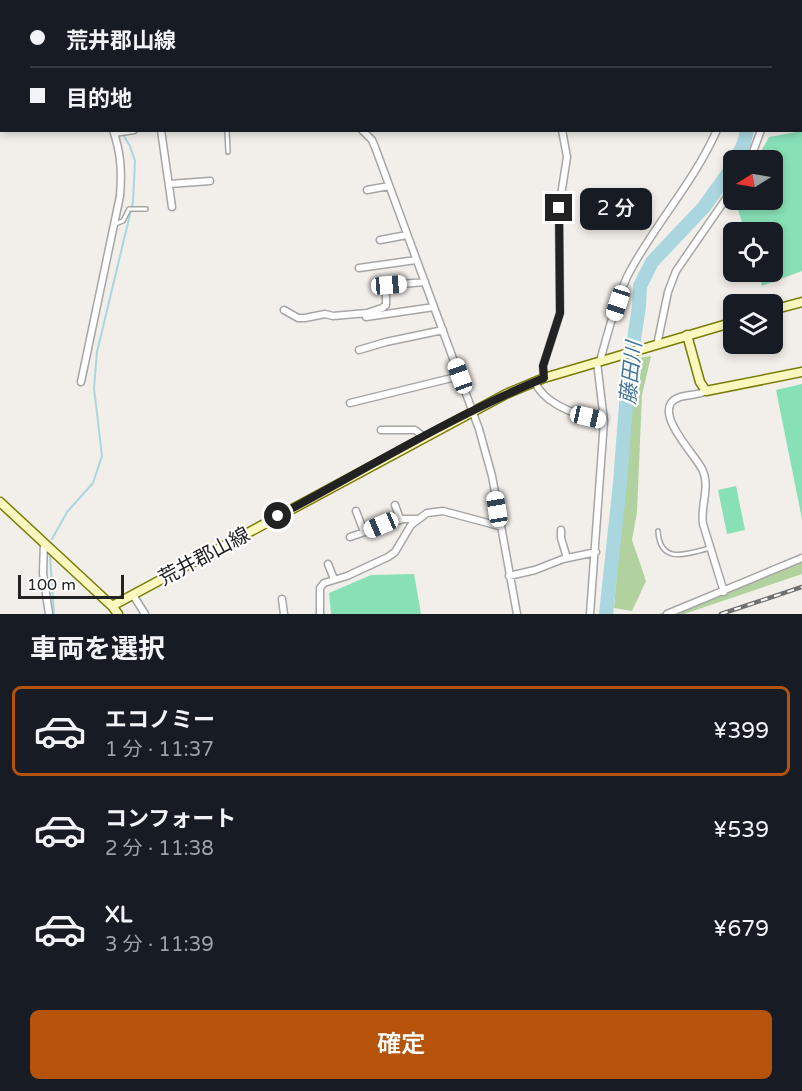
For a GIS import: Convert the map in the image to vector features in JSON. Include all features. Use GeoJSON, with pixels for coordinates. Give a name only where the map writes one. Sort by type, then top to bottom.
{"type":"FeatureCollection","features":[{"type":"Feature","properties":{"kind":"main road"},"geometry":{"type":"LineString","coordinates":[[783,307],[802,302]]}},
{"type":"Feature","properties":{"kind":"main road","name":"荒井郡山線"},"geometry":{"type":"LineString","coordinates":[[112,606],[472,411],[535,382],[723,325]]}},
{"type":"Feature","properties":{"kind":"main road"},"geometry":{"type":"LineString","coordinates":[[687,335],[700,382],[706,391],[802,372]]}},
{"type":"Feature","properties":{"kind":"main road"},"geometry":{"type":"LineString","coordinates":[[0,502],[44,541],[118,614]]}},
{"type":"Feature","properties":{"kind":"street"},"geometry":{"type":"LineString","coordinates":[[81,382],[114,223],[122,170],[113,132]]}},
{"type":"Feature","properties":{"kind":"street"},"geometry":{"type":"LineString","coordinates":[[161,132],[172,207]]}},
{"type":"Feature","properties":{"kind":"street"},"geometry":{"type":"LineString","coordinates":[[364,132],[375,147],[479,429],[492,476],[517,614]]}},
{"type":"Feature","properties":{"kind":"street"},"geometry":{"type":"LineString","coordinates":[[544,378],[543,366],[560,313],[559,208],[567,157],[562,132]]}},
{"type":"Feature","properties":{"kind":"street"},"geometry":{"type":"LineString","coordinates":[[591,614],[604,421],[602,361],[606,339],[628,275],[703,158],[716,132]]}},
{"type":"Feature","properties":{"kind":"street"},"geometry":{"type":"LineString","coordinates":[[754,150],[760,132]]}},
{"type":"Feature","properties":{"kind":"street"},"geometry":{"type":"LineString","coordinates":[[169,184],[210,180]]}},
{"type":"Feature","properties":{"kind":"street"},"geometry":{"type":"LineString","coordinates":[[367,190],[389,186]]}},
{"type":"Feature","properties":{"kind":"street"},"geometry":{"type":"LineString","coordinates":[[653,346],[676,271],[723,203]]}},
{"type":"Feature","properties":{"kind":"street"},"geometry":{"type":"LineString","coordinates":[[380,240],[407,235]]}},
{"type":"Feature","properties":{"kind":"street"},"geometry":{"type":"LineString","coordinates":[[359,268],[416,260]]}},
{"type":"Feature","properties":{"kind":"street"},"geometry":{"type":"LineString","coordinates":[[284,310],[298,318],[325,314],[333,316],[367,313],[386,305],[386,287],[389,285],[425,282]]}},
{"type":"Feature","properties":{"kind":"street"},"geometry":{"type":"LineString","coordinates":[[365,317],[434,307]]}},
{"type":"Feature","properties":{"kind":"street"},"geometry":{"type":"LineString","coordinates":[[359,350],[443,330]]}},
{"type":"Feature","properties":{"kind":"street"},"geometry":{"type":"LineString","coordinates":[[350,404],[460,376]]}},
{"type":"Feature","properties":{"kind":"street"},"geometry":{"type":"LineString","coordinates":[[535,382],[538,391],[551,401],[588,417],[604,421]]}},
{"type":"Feature","properties":{"kind":"street"},"geometry":{"type":"LineString","coordinates":[[706,391],[676,398],[669,407],[671,419],[683,443],[698,462],[704,475],[706,490],[702,517],[724,591]]}},
{"type":"Feature","properties":{"kind":"street"},"geometry":{"type":"LineString","coordinates":[[381,430],[415,430],[424,437]]}},
{"type":"Feature","properties":{"kind":"street"},"geometry":{"type":"LineString","coordinates":[[395,505],[400,519]]}},
{"type":"Feature","properties":{"kind":"street"},"geometry":{"type":"LineString","coordinates":[[320,614],[320,588],[324,583],[347,576],[395,552],[417,519],[434,511],[443,511],[500,526]]}},
{"type":"Feature","properties":{"kind":"street"},"geometry":{"type":"LineString","coordinates":[[356,512],[364,532]]}},
{"type":"Feature","properties":{"kind":"street"},"geometry":{"type":"LineString","coordinates":[[350,537],[400,519],[417,519]]}},
{"type":"Feature","properties":{"kind":"street"},"geometry":{"type":"LineString","coordinates":[[561,530],[567,558]]}},
{"type":"Feature","properties":{"kind":"street"},"geometry":{"type":"LineString","coordinates":[[44,541],[43,573],[49,614]]}},
{"type":"Feature","properties":{"kind":"street"},"geometry":{"type":"LineString","coordinates":[[509,576],[535,570],[567,558],[596,552]]}},
{"type":"Feature","properties":{"kind":"street"},"geometry":{"type":"LineString","coordinates":[[667,614],[802,558]]}},
{"type":"Feature","properties":{"kind":"street"},"geometry":{"type":"LineString","coordinates":[[328,564],[334,579]]}},
{"type":"Feature","properties":{"kind":"street"},"geometry":{"type":"LineString","coordinates":[[133,595],[145,614]]}},
{"type":"Feature","properties":{"kind":"street"},"geometry":{"type":"LineString","coordinates":[[282,599],[284,614]]}},
{"type":"Feature","properties":{"kind":"lane"},"geometry":{"type":"LineString","coordinates":[[227,132],[228,152]]}},
{"type":"Feature","properties":{"kind":"lane"},"geometry":{"type":"LineString","coordinates":[[114,223],[123,221],[129,209],[146,209]]}},
{"type":"Feature","properties":{"kind":"lane"},"geometry":{"type":"LineString","coordinates":[[658,531],[660,546],[665,552],[673,555],[710,548]]}},
{"type":"Feature","properties":{"kind":"green space"},"geometry":{"type":"Polygon","coordinates":[[[802,132],[802,271],[783,278],[783,222],[742,222],[738,210],[783,210],[783,150],[762,150],[769,137],[802,132]]]}},
{"type":"Feature","properties":{"kind":"green space"},"geometry":{"type":"Polygon","coordinates":[[[761,282],[773,282],[762,286],[761,282]]]}},
{"type":"Feature","properties":{"kind":"green space"},"geometry":{"type":"Polygon","coordinates":[[[651,356],[642,395],[637,512],[632,540],[646,581],[632,611],[614,608],[630,409],[638,358],[651,356]]]}},
{"type":"Feature","properties":{"kind":"green space"},"geometry":{"type":"Polygon","coordinates":[[[802,384],[802,519],[776,390],[802,384]]]}},
{"type":"Feature","properties":{"kind":"green space"},"geometry":{"type":"Polygon","coordinates":[[[736,486],[745,530],[727,534],[718,490],[736,486]]]}},
{"type":"Feature","properties":{"kind":"green space"},"geometry":{"type":"Polygon","coordinates":[[[802,562],[802,574],[684,614],[659,614],[802,562]]]}},
{"type":"Feature","properties":{"kind":"green space"},"geometry":{"type":"Polygon","coordinates":[[[414,574],[421,614],[331,614],[329,593],[371,575],[414,574]]]}},
{"type":"Feature","properties":{"kind":"waterway","name":"藤田川"},"geometry":{"type":"LineString","coordinates":[[741,150],[747,132]]}},
{"type":"Feature","properties":{"kind":"waterway"},"geometry":{"type":"LineString","coordinates":[[52,539],[67,512],[93,483],[102,456],[94,388],[97,352],[133,202],[135,161],[122,133]]}},
{"type":"Feature","properties":{"kind":"waterway","name":"藤田川"},"geometry":{"type":"LineString","coordinates":[[606,614],[628,378],[640,286],[652,262],[704,207],[723,180]]}},
{"type":"Feature","properties":{"kind":"waterway"},"geometry":{"type":"LineString","coordinates":[[50,556],[54,614]]}},
{"type":"Feature","properties":{"kind":"railway"},"geometry":{"type":"LineString","coordinates":[[721,614],[802,587]]}},
{"type":"Feature","properties":{"kind":"route"},"geometry":{"type":"LineString","coordinates":[[278,516],[472,411],[544,378],[543,366],[560,313],[559,208]]}}]}
